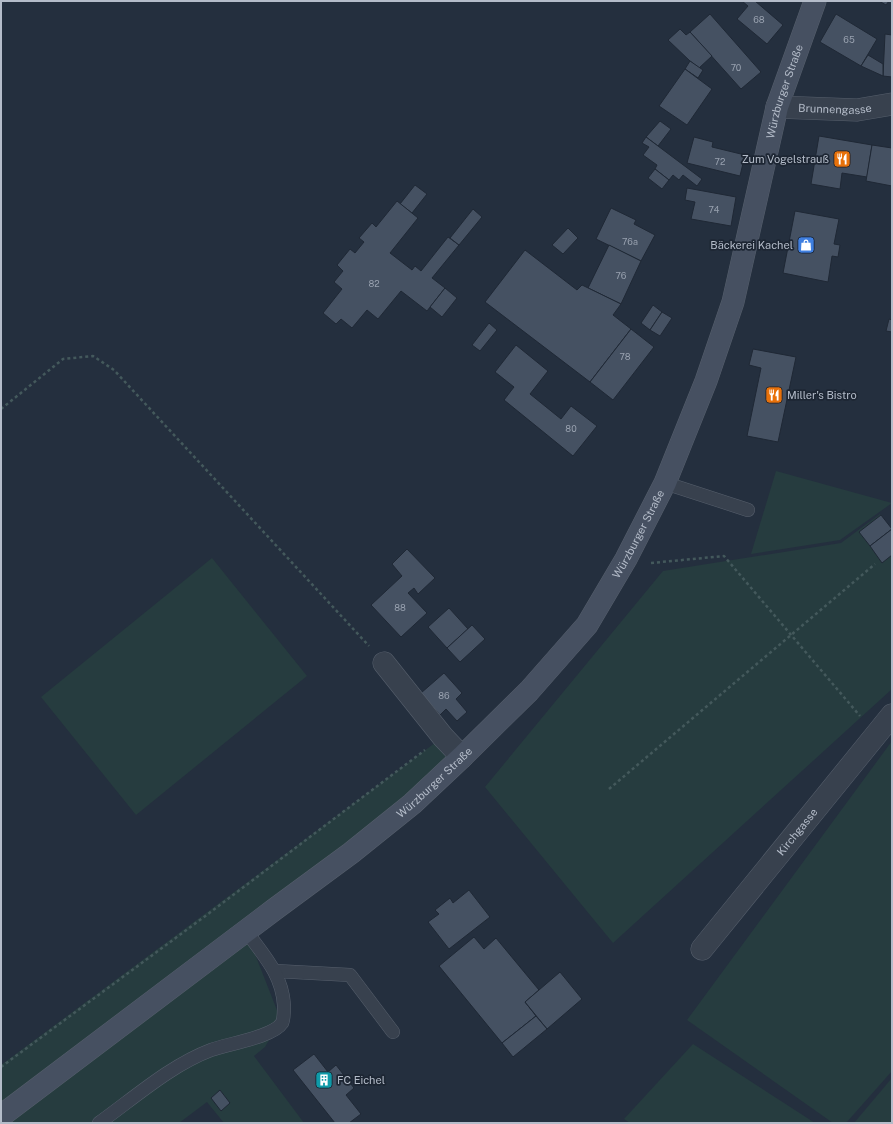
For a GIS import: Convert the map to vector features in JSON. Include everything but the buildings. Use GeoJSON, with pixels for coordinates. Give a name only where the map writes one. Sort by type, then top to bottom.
{"type":"FeatureCollection","features":[{"type":"Feature","properties":{"kind":"main road","name":"Würzburger Straße"},"geometry":{"type":"LineString","coordinates":[[1,1116],[351,853],[412,804],[529,692],[587,625],[623,565],[665,483],[706,381],[733,302],[777,107],[815,1]]}},
{"type":"Feature","properties":{"kind":"street","name":"Brunnengasse"},"geometry":{"type":"LineString","coordinates":[[777,107],[857,110],[892,104]]}},
{"type":"Feature","properties":{"kind":"street"},"geometry":{"type":"LineString","coordinates":[[384,663],[443,737],[462,757]]}},
{"type":"Feature","properties":{"kind":"street","name":"Kirchgasse"},"geometry":{"type":"LineString","coordinates":[[702,949],[892,714]]}},
{"type":"Feature","properties":{"kind":"lane"},"geometry":{"type":"LineString","coordinates":[[665,483],[748,510]]}},
{"type":"Feature","properties":{"kind":"lane"},"geometry":{"type":"LineString","coordinates":[[99,1123],[175,1068],[211,1050],[254,1038],[275,1030],[282,1023],[284,1011],[283,993],[276,971],[246,931]]}},
{"type":"Feature","properties":{"kind":"lane"},"geometry":{"type":"LineString","coordinates":[[276,971],[350,975],[393,1032]]}},
{"type":"Feature","properties":{"kind":"path"},"geometry":{"type":"LineString","coordinates":[[1,409],[63,359],[93,356],[114,370],[384,663]]}},
{"type":"Feature","properties":{"kind":"path"},"geometry":{"type":"LineString","coordinates":[[623,565],[724,556],[876,734]]}},
{"type":"Feature","properties":{"kind":"path"},"geometry":{"type":"LineString","coordinates":[[609,789],[875,564]]}},
{"type":"Feature","properties":{"kind":"path"},"geometry":{"type":"LineString","coordinates":[[1,1067],[211,912],[443,737]]}},
{"type":"Feature","properties":{"kind":"green space"},"geometry":{"type":"Polygon","coordinates":[[[776,471],[892,503],[840,540],[751,554],[776,471]]]}},
{"type":"Feature","properties":{"kind":"green space"},"geometry":{"type":"Polygon","coordinates":[[[880,514],[892,533],[892,689],[613,943],[485,787],[663,571],[841,543],[880,514]]]}},
{"type":"Feature","properties":{"kind":"green space"},"geometry":{"type":"Polygon","coordinates":[[[212,558],[307,676],[136,815],[41,697],[212,558]]]}},
{"type":"Feature","properties":{"kind":"green space"},"geometry":{"type":"Polygon","coordinates":[[[443,737],[462,757],[246,931],[282,1023],[275,1030],[265,1047],[254,1056],[304,1123],[224,1123],[207,1102],[179,1123],[1,1123],[1,1065],[443,737]]]}},
{"type":"Feature","properties":{"kind":"green space"},"geometry":{"type":"Polygon","coordinates":[[[892,741],[892,1071],[846,1123],[833,1123],[687,1020],[892,741]]]}},
{"type":"Feature","properties":{"kind":"green space"},"geometry":{"type":"Polygon","coordinates":[[[693,1044],[815,1123],[630,1123],[624,1119],[693,1044]]]}},
{"type":"Feature","properties":{"kind":"green space"},"geometry":{"type":"Polygon","coordinates":[[[892,1078],[892,1123],[854,1123],[892,1078]]]}},
{"type":"Feature","properties":{"kind":"place","name":"Zum Vogelstrauß"},"geometry":{"type":"Point","coordinates":[842,159]}},
{"type":"Feature","properties":{"kind":"place","name":"Bäckerei Kachel"},"geometry":{"type":"Point","coordinates":[806,245]}},
{"type":"Feature","properties":{"kind":"place","name":"Miller's Bistro"},"geometry":{"type":"Point","coordinates":[774,395]}},
{"type":"Feature","properties":{"kind":"place","name":"FC Eichel"},"geometry":{"type":"Point","coordinates":[324,1080]}}]}
